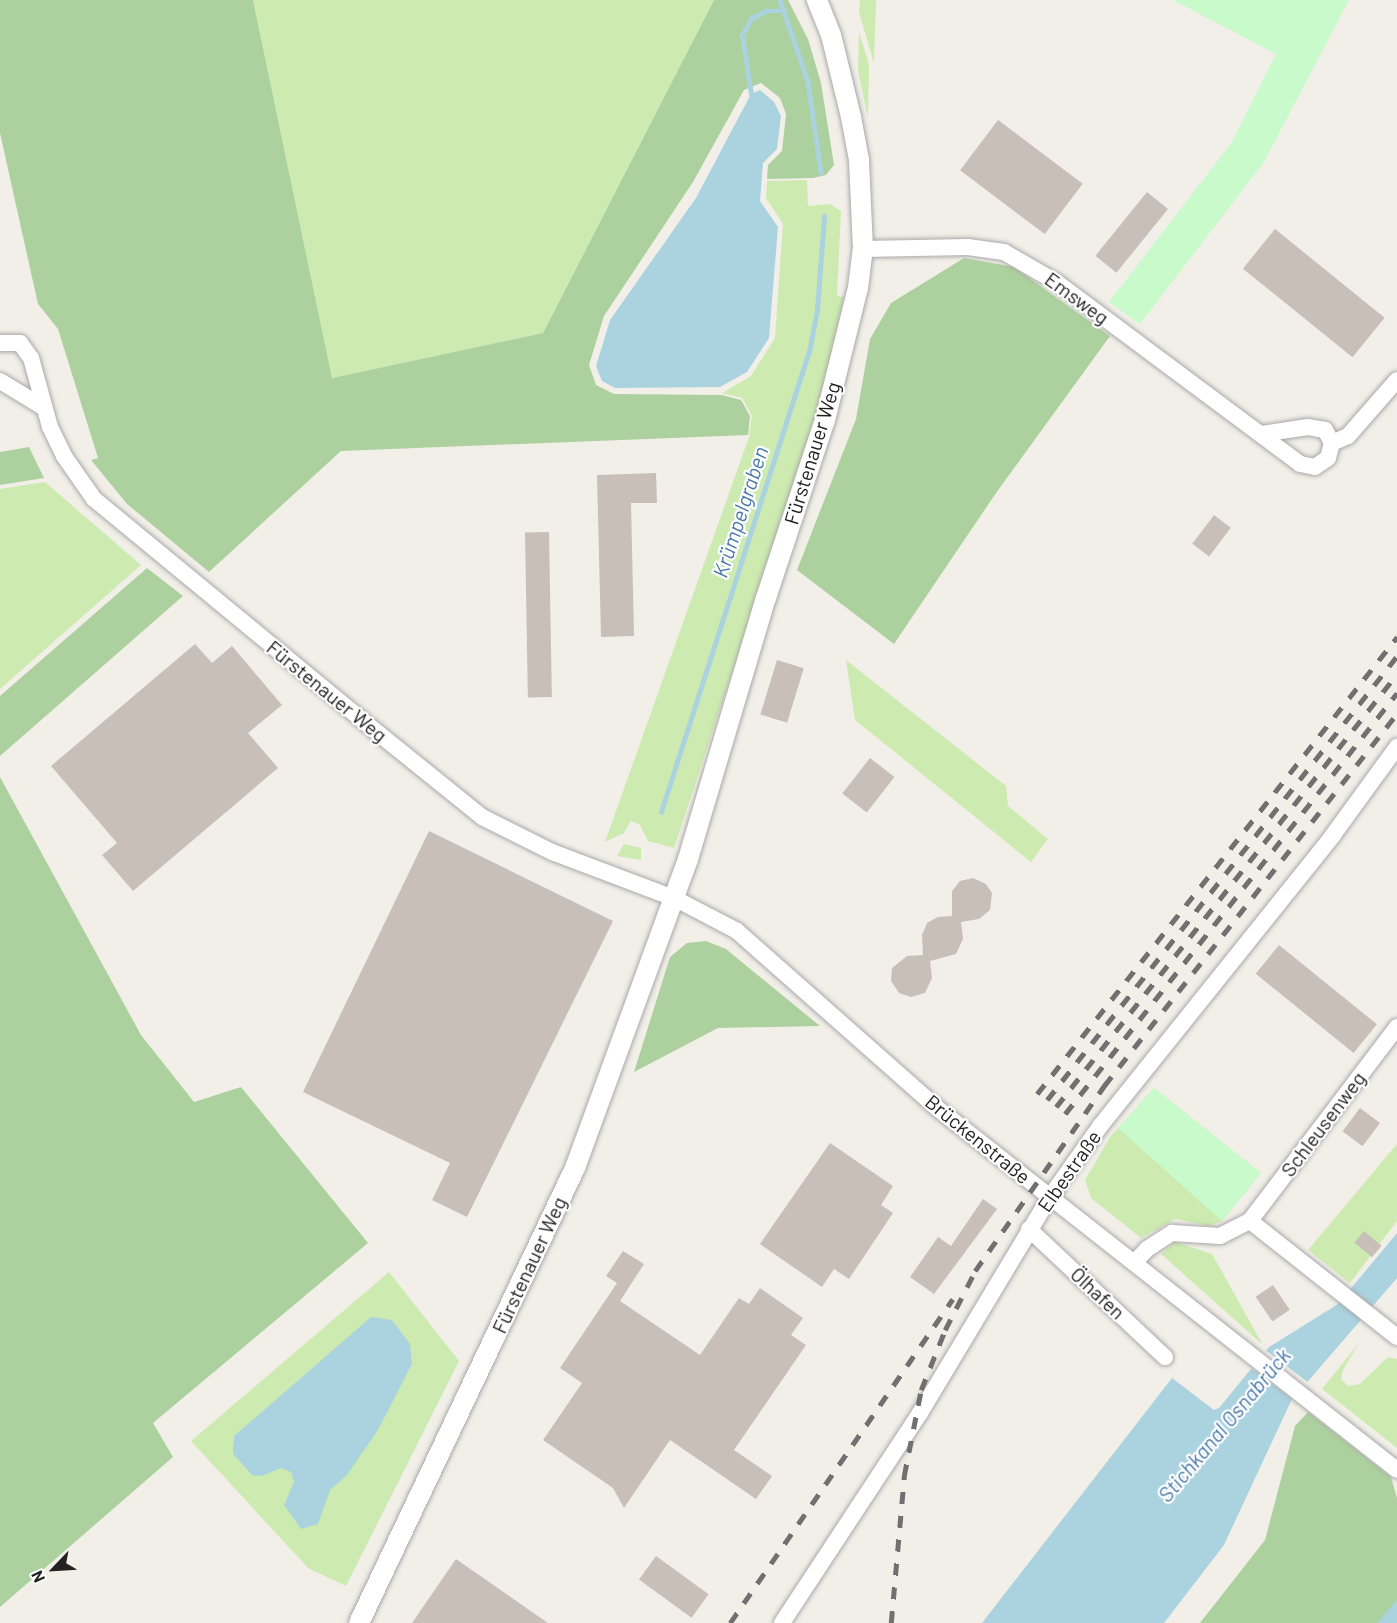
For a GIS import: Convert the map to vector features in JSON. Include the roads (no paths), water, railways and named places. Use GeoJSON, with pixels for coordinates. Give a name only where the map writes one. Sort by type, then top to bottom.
{"type":"FeatureCollection","features":[{"type":"Feature","properties":{"kind":"street","name":"Fürstenauer Weg"},"geometry":{"type":"LineString","coordinates":[[359,1623],[575,1168],[674,898],[766,598],[825,420],[858,288],[862,249],[859,160],[831,35],[817,0]]}},
{"type":"Feature","properties":{"kind":"street","name":"Emsweg"},"geometry":{"type":"LineString","coordinates":[[862,249],[968,247],[1004,252],[1056,282],[1300,464],[1315,467],[1328,458],[1332,443]]}},
{"type":"Feature","properties":{"kind":"street","name":"Fürstenauer Weg"},"geometry":{"type":"LineString","coordinates":[[0,343],[20,343],[30,358],[43,407],[64,456],[94,499],[482,817],[552,852],[674,898]]}},
{"type":"Feature","properties":{"kind":"street"},"geometry":{"type":"LineString","coordinates":[[1261,434],[1308,427],[1325,430],[1332,443],[1348,436],[1397,380]]}},
{"type":"Feature","properties":{"kind":"street"},"geometry":{"type":"LineString","coordinates":[[0,381],[43,407]]}},
{"type":"Feature","properties":{"kind":"street","name":"Elbestraße"},"geometry":{"type":"LineString","coordinates":[[782,1623],[920,1413],[1029,1228],[1050,1197],[1101,1125],[1333,835],[1397,747]]}},
{"type":"Feature","properties":{"kind":"street","name":"Brückenstraße"},"geometry":{"type":"LineString","coordinates":[[674,898],[737,931],[937,1108],[1312,1407],[1397,1470]]}},
{"type":"Feature","properties":{"kind":"street","name":"Schleusenweg"},"geometry":{"type":"LineString","coordinates":[[1134,1263],[1147,1249],[1172,1233],[1220,1236],[1250,1221],[1397,1027]]}},
{"type":"Feature","properties":{"kind":"street"},"geometry":{"type":"LineString","coordinates":[[1250,1221],[1397,1337]]}},
{"type":"Feature","properties":{"kind":"street","name":"Ölhafen"},"geometry":{"type":"LineString","coordinates":[[1029,1228],[1165,1358]]}},
{"type":"Feature","properties":{"kind":"water"},"geometry":{"type":"Polygon","coordinates":[[[760,90],[774,102],[781,116],[777,149],[763,163],[760,201],[778,227],[769,338],[747,372],[720,387],[615,388],[602,381],[596,366],[610,320],[696,198],[751,94],[760,90]]]}},
{"type":"Feature","properties":{"kind":"water","name":"Stichkanal Osnabrück"},"geometry":{"type":"Polygon","coordinates":[[[1397,1233],[1397,1278],[1291,1401],[1224,1545],[1164,1623],[982,1623],[1172,1378],[1214,1410],[1219,1408],[1269,1347],[1338,1304],[1397,1233]]]}},
{"type":"Feature","properties":{"kind":"water"},"geometry":{"type":"Polygon","coordinates":[[[371,1317],[392,1320],[410,1344],[412,1364],[378,1430],[347,1475],[330,1490],[318,1524],[301,1529],[284,1505],[294,1482],[291,1472],[281,1468],[262,1476],[252,1475],[233,1454],[234,1436],[371,1317]]]}},
{"type":"Feature","properties":{"kind":"water"},"geometry":{"type":"Polygon","coordinates":[[[1397,1600],[1397,1623],[1377,1623],[1397,1600]]]}},
{"type":"Feature","properties":{"kind":"waterway","name":"Krümpelgraben"},"geometry":{"type":"LineString","coordinates":[[780,0],[808,82],[821,172]]}},
{"type":"Feature","properties":{"kind":"waterway"},"geometry":{"type":"LineString","coordinates":[[751,94],[742,35],[752,18],[766,11],[784,11]]}},
{"type":"Feature","properties":{"kind":"waterway","name":"Krümpelgraben"},"geometry":{"type":"LineString","coordinates":[[661,812],[809,352],[817,310],[824,216]]}},
{"type":"Feature","properties":{"kind":"railway"},"geometry":{"type":"LineString","coordinates":[[1037,1094],[1397,637]]}},
{"type":"Feature","properties":{"kind":"railway"},"geometry":{"type":"LineString","coordinates":[[1047,1100],[1397,656]]}},
{"type":"Feature","properties":{"kind":"railway"},"geometry":{"type":"LineString","coordinates":[[1056,1107],[1397,674]]}},
{"type":"Feature","properties":{"kind":"railway"},"geometry":{"type":"LineString","coordinates":[[1065,1114],[1397,693]]}},
{"type":"Feature","properties":{"kind":"railway"},"geometry":{"type":"LineString","coordinates":[[891,1623],[904,1476],[921,1390],[945,1330],[975,1271],[1104,1086],[1397,714]]}},
{"type":"Feature","properties":{"kind":"railway"},"geometry":{"type":"LineString","coordinates":[[730,1623],[953,1299]]}}]}
